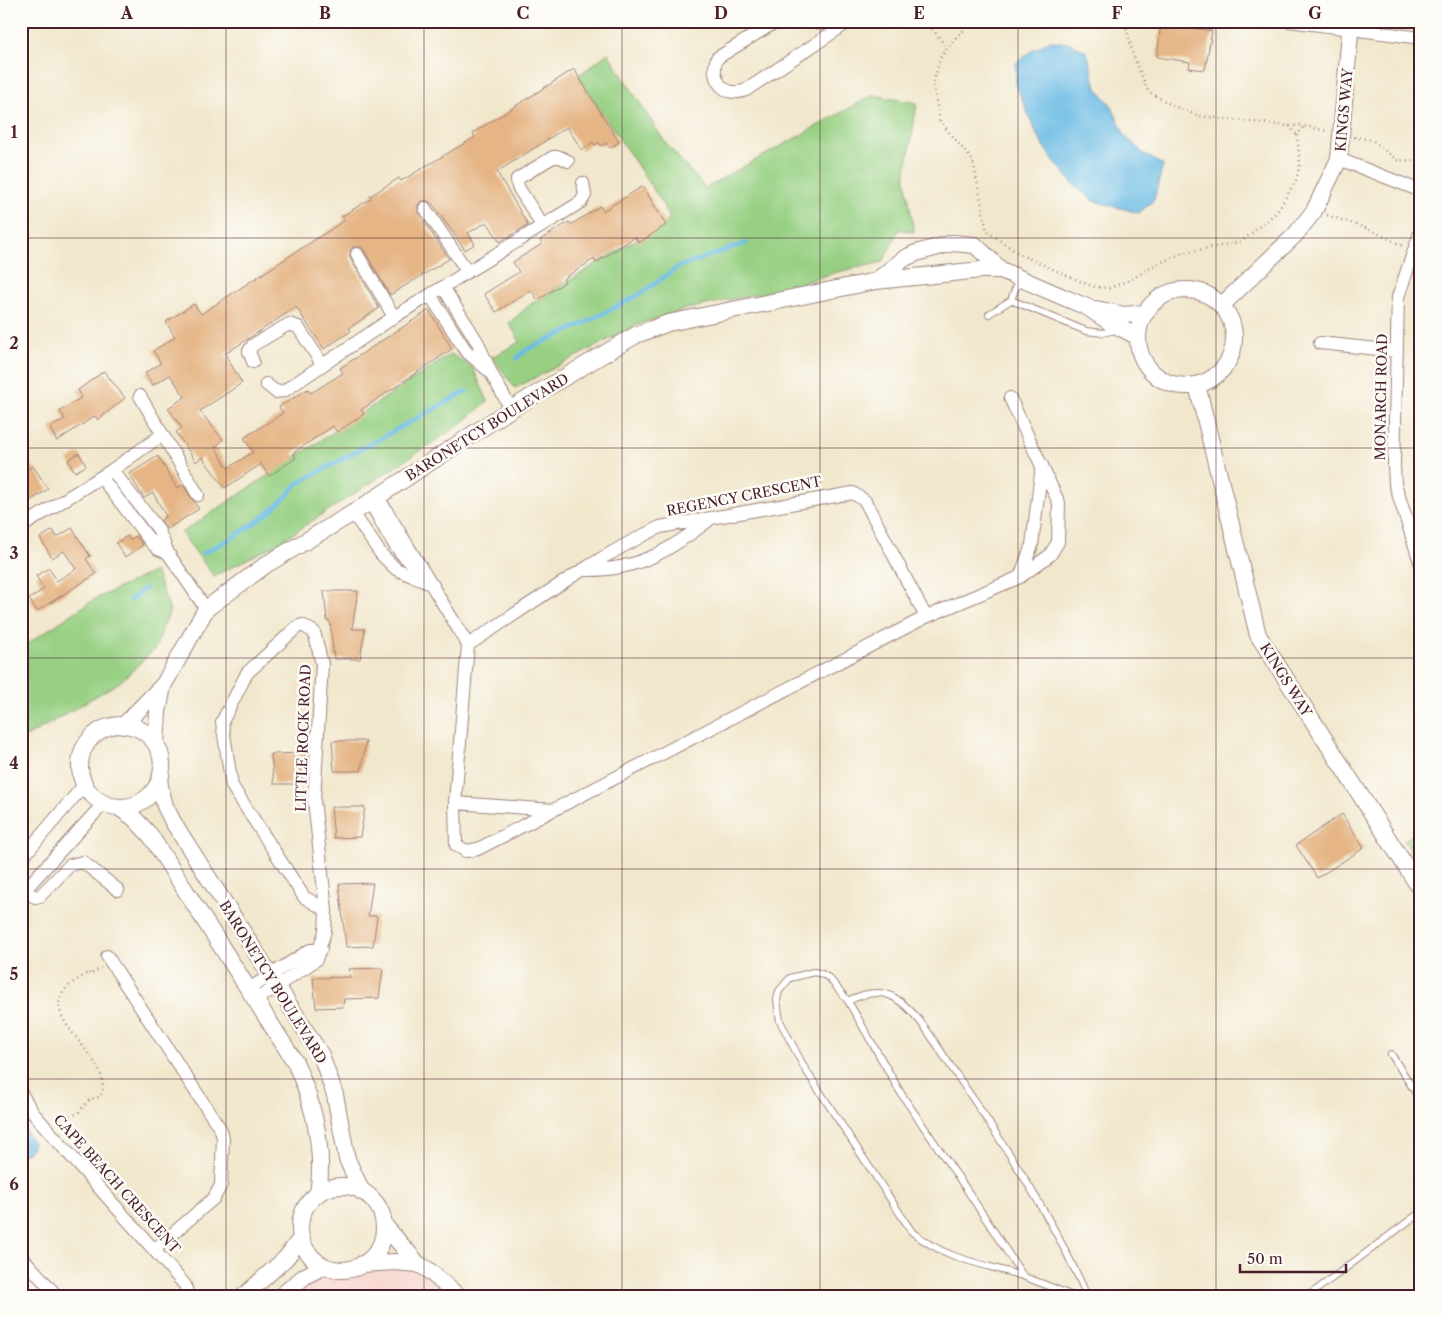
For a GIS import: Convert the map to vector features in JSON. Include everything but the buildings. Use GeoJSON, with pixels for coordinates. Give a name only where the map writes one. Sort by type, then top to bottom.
{"type":"FeatureCollection","features":[{"type":"Feature","properties":{"kind":"street"},"geometry":{"type":"LineString","coordinates":[[777,21],[717,58],[714,66],[714,76],[722,87],[731,93],[746,90],[846,23]]}},
{"type":"Feature","properties":{"kind":"street"},"geometry":{"type":"LineString","coordinates":[[809,21],[846,23]]}},
{"type":"Feature","properties":{"kind":"street"},"geometry":{"type":"LineString","coordinates":[[1289,21],[1351,26],[1421,38]]}},
{"type":"Feature","properties":{"kind":"street","name":"KINGS WAY"},"geometry":{"type":"LineString","coordinates":[[1222,305],[1272,260],[1295,235],[1314,211],[1339,159],[1351,26]]}},
{"type":"Feature","properties":{"kind":"street"},"geometry":{"type":"LineString","coordinates":[[542,225],[518,187],[517,179],[553,156],[560,156],[568,162]]}},
{"type":"Feature","properties":{"kind":"street"},"geometry":{"type":"LineString","coordinates":[[1339,159],[1421,191]]}},
{"type":"Feature","properties":{"kind":"street"},"geometry":{"type":"LineString","coordinates":[[266,384],[280,393],[394,316],[581,202],[585,192],[583,183]]}},
{"type":"Feature","properties":{"kind":"street"},"geometry":{"type":"LineString","coordinates":[[425,208],[467,271]]}},
{"type":"Feature","properties":{"kind":"street","name":"MONARCH ROAD"},"geometry":{"type":"LineString","coordinates":[[1421,230],[1398,296],[1395,484],[1421,565]]}},
{"type":"Feature","properties":{"kind":"street","name":"BARONETCY BOULEVARD"},"geometry":{"type":"LineString","coordinates":[[876,281],[894,266],[981,249],[1001,270],[1087,307],[1138,337]]}},
{"type":"Feature","properties":{"kind":"street"},"geometry":{"type":"LineString","coordinates":[[356,254],[394,316]]}},
{"type":"Feature","properties":{"kind":"street","name":"BARONETCY BOULEVARD"},"geometry":{"type":"LineString","coordinates":[[123,726],[164,684],[206,609],[267,564],[374,499],[511,409],[636,335],[668,323],[876,281],[959,271],[1001,270]]}},
{"type":"Feature","properties":{"kind":"street"},"geometry":{"type":"LineString","coordinates":[[443,287],[478,343],[491,373],[511,409]]}},
{"type":"Feature","properties":{"kind":"street"},"geometry":{"type":"LineString","coordinates":[[1176,290],[1193,290],[1209,295],[1222,305],[1231,319],[1235,336],[1233,352],[1225,367],[1212,379],[1197,385],[1175,384],[1155,375],[1146,364],[1140,351],[1138,337],[1146,314],[1161,297],[1176,290]]}},
{"type":"Feature","properties":{"kind":"street"},"geometry":{"type":"LineString","coordinates":[[430,295],[466,351],[491,373]]}},
{"type":"Feature","properties":{"kind":"street","name":"BARONETCY BOULEVARD"},"geometry":{"type":"LineString","coordinates":[[1087,307],[1124,315],[1146,314]]}},
{"type":"Feature","properties":{"kind":"street"},"geometry":{"type":"LineString","coordinates":[[253,362],[249,351],[253,345],[289,324],[298,327],[322,364]]}},
{"type":"Feature","properties":{"kind":"street"},"geometry":{"type":"LineString","coordinates":[[1320,343],[1397,351]]}},
{"type":"Feature","properties":{"kind":"street","name":"KINGS WAY"},"geometry":{"type":"LineString","coordinates":[[1197,385],[1261,642],[1421,890]]}},
{"type":"Feature","properties":{"kind":"street"},"geometry":{"type":"LineString","coordinates":[[140,396],[198,495]]}},
{"type":"Feature","properties":{"kind":"street"},"geometry":{"type":"LineString","coordinates":[[374,499],[406,557],[410,563],[425,571],[468,645],[455,803],[456,845],[466,851],[478,849],[926,617],[1020,577],[1050,555],[1058,542],[1059,503],[1010,398]]}},
{"type":"Feature","properties":{"kind":"street"},"geometry":{"type":"LineString","coordinates":[[21,527],[162,435]]}},
{"type":"Feature","properties":{"kind":"street"},"geometry":{"type":"LineString","coordinates":[[1020,577],[1032,545],[1042,465]]}},
{"type":"Feature","properties":{"kind":"street"},"geometry":{"type":"LineString","coordinates":[[106,473],[150,542],[158,549],[168,553],[206,609]]}},
{"type":"Feature","properties":{"kind":"street","name":"REGENCY CRESCENT"},"geometry":{"type":"LineString","coordinates":[[468,645],[585,570],[660,527],[847,492],[858,495],[865,501],[926,617]]}},
{"type":"Feature","properties":{"kind":"street"},"geometry":{"type":"LineString","coordinates":[[353,512],[381,554],[396,569],[433,585]]}},
{"type":"Feature","properties":{"kind":"street"},"geometry":{"type":"LineString","coordinates":[[585,570],[608,570],[655,556],[679,543],[711,518]]}},
{"type":"Feature","properties":{"kind":"street","name":"LITTLE ROCK ROAD"},"geometry":{"type":"LineString","coordinates":[[253,994],[275,980],[310,950],[321,949],[325,932],[326,910],[314,800],[322,664],[314,632],[302,625],[297,627],[247,673],[222,722],[232,786],[304,897],[326,910]]}},
{"type":"Feature","properties":{"kind":"street","name":"BARONETCY BOULEVARD"},"geometry":{"type":"LineString","coordinates":[[156,744],[156,721],[164,684]]}},
{"type":"Feature","properties":{"kind":"street"},"geometry":{"type":"LineString","coordinates":[[123,726],[140,730],[156,744],[162,762],[159,782],[154,792],[142,801],[129,806],[111,805],[94,797],[85,784],[80,764],[83,752],[90,741],[106,728],[123,726]]}},
{"type":"Feature","properties":{"kind":"street","name":"BARONETCY BOULEVARD"},"geometry":{"type":"LineString","coordinates":[[159,782],[165,806],[173,822],[275,980],[324,1062],[335,1095],[347,1159],[362,1192]]}},
{"type":"Feature","properties":{"kind":"street"},"geometry":{"type":"LineString","coordinates":[[21,858],[85,784]]}},
{"type":"Feature","properties":{"kind":"street"},"geometry":{"type":"LineString","coordinates":[[455,803],[554,810]]}},
{"type":"Feature","properties":{"kind":"street"},"geometry":{"type":"LineString","coordinates":[[111,805],[22,892],[35,897],[40,896],[70,865],[79,862],[86,863],[118,890]]}},
{"type":"Feature","properties":{"kind":"street","name":"BARONETCY BOULEVARD"},"geometry":{"type":"LineString","coordinates":[[111,805],[134,818],[150,835],[295,1062],[307,1094],[319,1151],[318,1194]]}},
{"type":"Feature","properties":{"kind":"street"},"geometry":{"type":"LineString","coordinates":[[110,961],[221,1130],[223,1138],[221,1185],[214,1198],[155,1249]]}},
{"type":"Feature","properties":{"kind":"street","name":"CAPE BEACH CRESCENT"},"geometry":{"type":"LineString","coordinates":[[21,1093],[29,1107],[45,1126],[185,1285],[188,1296]]}},
{"type":"Feature","properties":{"kind":"street"},"geometry":{"type":"LineString","coordinates":[[418,1264],[395,1262],[362,1264],[341,1270],[324,1266],[309,1255],[301,1238],[300,1224],[303,1211],[318,1194],[340,1186],[352,1187],[362,1192],[377,1206],[384,1226],[418,1264],[458,1296]]}},
{"type":"Feature","properties":{"kind":"street"},"geometry":{"type":"LineString","coordinates":[[362,1264],[379,1248],[384,1226]]}},
{"type":"Feature","properties":{"kind":"street"},"geometry":{"type":"LineString","coordinates":[[244,1296],[286,1258],[301,1238]]}},
{"type":"Feature","properties":{"kind":"street"},"geometry":{"type":"LineString","coordinates":[[21,1256],[57,1296]]}},
{"type":"Feature","properties":{"kind":"street"},"geometry":{"type":"LineString","coordinates":[[281,1296],[297,1282],[324,1266]]}},
{"type":"Feature","properties":{"kind":"lane"},"geometry":{"type":"LineString","coordinates":[[989,314],[1011,300],[1019,278]]}},
{"type":"Feature","properties":{"kind":"lane"},"geometry":{"type":"LineString","coordinates":[[1011,300],[1094,333],[1121,328]]}},
{"type":"Feature","properties":{"kind":"lane"},"geometry":{"type":"LineString","coordinates":[[1023,1276],[902,1095],[848,1001],[829,978],[822,974],[802,974],[790,978],[782,985],[777,1000],[778,1014],[805,1069],[912,1232],[930,1246],[956,1257],[1023,1276],[1073,1296]]}},
{"type":"Feature","properties":{"kind":"lane"},"geometry":{"type":"LineString","coordinates":[[848,1001],[864,994],[879,994],[894,997],[913,1012],[978,1107],[1044,1212],[1068,1252],[1086,1296]]}},
{"type":"Feature","properties":{"kind":"lane"},"geometry":{"type":"LineString","coordinates":[[1391,1054],[1421,1101]]}},
{"type":"Feature","properties":{"kind":"lane"},"geometry":{"type":"LineString","coordinates":[[1308,1296],[1421,1212]]}},
{"type":"Feature","properties":{"kind":"path"},"geometry":{"type":"LineString","coordinates":[[926,21],[947,48]]}},
{"type":"Feature","properties":{"kind":"path"},"geometry":{"type":"LineString","coordinates":[[975,21],[958,35],[941,56],[933,84],[940,121],[973,162],[987,231],[1019,254],[1095,287],[1109,288],[1130,280],[1155,265],[1183,253],[1241,242],[1277,212],[1296,180],[1300,164],[1297,135],[1288,126]]}},
{"type":"Feature","properties":{"kind":"path"},"geometry":{"type":"LineString","coordinates":[[1120,21],[1126,26],[1134,55],[1148,91],[1173,106],[1199,116],[1288,126],[1306,126],[1372,140],[1397,160],[1421,161]]}},
{"type":"Feature","properties":{"kind":"path"},"geometry":{"type":"LineString","coordinates":[[1126,26],[1128,21]]}},
{"type":"Feature","properties":{"kind":"path"},"geometry":{"type":"LineString","coordinates":[[1297,135],[1306,126]]}},
{"type":"Feature","properties":{"kind":"path"},"geometry":{"type":"LineString","coordinates":[[1314,211],[1369,229],[1413,251]]}},
{"type":"Feature","properties":{"kind":"path"},"geometry":{"type":"LineString","coordinates":[[45,1126],[58,1118],[77,1114],[90,1099],[100,1097],[102,1093],[102,1081],[99,1073],[84,1046],[62,1018],[59,1000],[64,991],[89,972],[90,974],[102,968],[109,970],[110,961]]}},
{"type":"Feature","properties":{"kind":"shaded area"},"geometry":{"type":"Polygon","coordinates":[[[373,1260],[413,1261],[458,1296],[294,1296],[327,1268],[373,1260]]]}},
{"type":"Feature","properties":{"kind":"green space"},"geometry":{"type":"Polygon","coordinates":[[[608,53],[664,141],[705,188],[873,95],[917,103],[905,177],[914,232],[899,229],[883,262],[837,272],[782,289],[686,309],[637,325],[515,388],[492,357],[520,342],[509,323],[531,304],[670,219],[661,201],[578,76],[608,53]]]}},
{"type":"Feature","properties":{"kind":"green space"},"geometry":{"type":"Polygon","coordinates":[[[451,354],[472,367],[488,401],[461,424],[275,545],[214,576],[181,533],[451,354]]]}},
{"type":"Feature","properties":{"kind":"green space"},"geometry":{"type":"Polygon","coordinates":[[[155,571],[170,610],[155,649],[120,682],[21,740],[21,648],[93,600],[155,571]]]}},
{"type":"Feature","properties":{"kind":"green space"},"geometry":{"type":"Polygon","coordinates":[[[1421,830],[1421,866],[1404,840],[1421,830]]]}},
{"type":"Feature","properties":{"kind":"water"},"geometry":{"type":"Polygon","coordinates":[[[1050,41],[1070,43],[1087,52],[1096,87],[1111,105],[1125,136],[1144,154],[1163,165],[1154,200],[1139,213],[1094,201],[1074,185],[1048,153],[1037,135],[1016,85],[1016,63],[1031,51],[1050,41]]]}},
{"type":"Feature","properties":{"kind":"water"},"geometry":{"type":"Polygon","coordinates":[[[21,1124],[34,1144],[28,1152],[21,1155],[21,1124]]]}},
{"type":"Feature","properties":{"kind":"waterway"},"geometry":{"type":"LineString","coordinates":[[517,358],[526,350],[583,324],[642,293],[678,267],[746,243]]}},
{"type":"Feature","properties":{"kind":"waterway"},"geometry":{"type":"LineString","coordinates":[[203,553],[254,524],[288,495],[297,484],[467,391]]}},
{"type":"Feature","properties":{"kind":"waterway"},"geometry":{"type":"LineString","coordinates":[[130,600],[145,588]]}}]}
